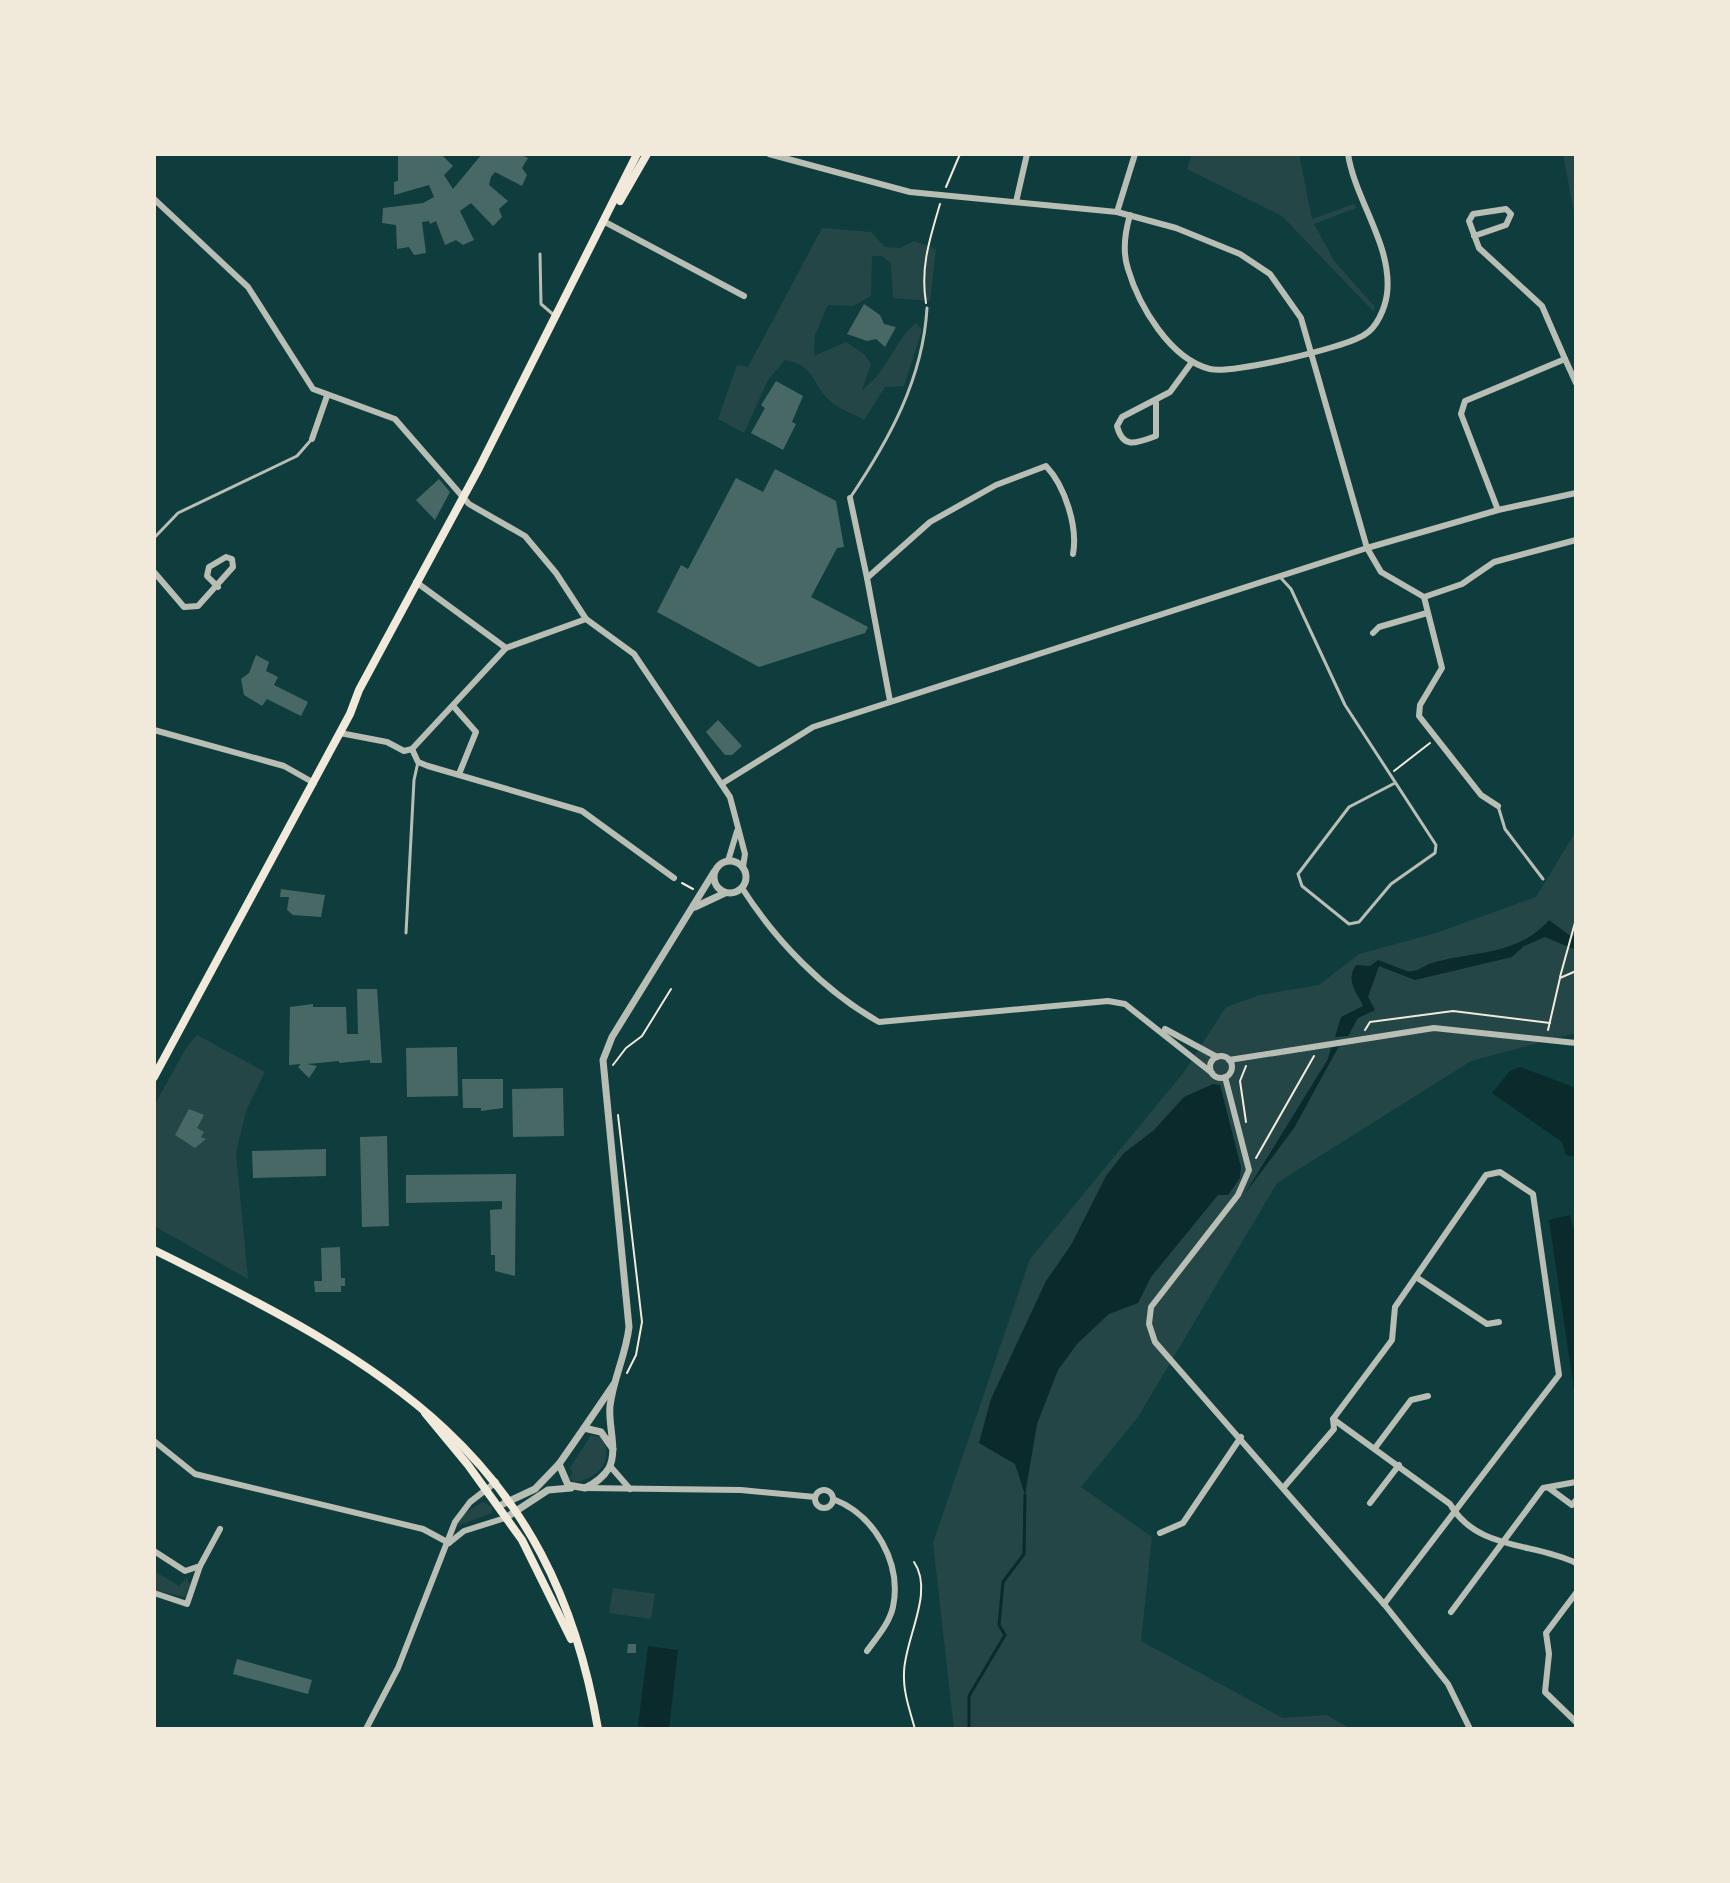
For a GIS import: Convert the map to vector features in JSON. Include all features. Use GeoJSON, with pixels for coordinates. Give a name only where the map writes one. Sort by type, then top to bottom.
{"type":"FeatureCollection","features":[{"type":"Feature","properties":{"kind":"main road"},"geometry":{"type":"LineString","coordinates":[[154,1077],[314,783],[605,222],[637,154]]}},
{"type":"Feature","properties":{"kind":"main road"},"geometry":{"type":"LineString","coordinates":[[605,222],[647,154]]}},
{"type":"Feature","properties":{"kind":"main road"},"geometry":{"type":"LineString","coordinates":[[154,1250],[336,1347],[447,1428],[510,1500],[567,1609],[598,1729]]}},
{"type":"Feature","properties":{"kind":"main road"},"geometry":{"type":"LineString","coordinates":[[423,1410],[498,1507],[542,1575],[581,1662]]}},
{"type":"Feature","properties":{"kind":"street"},"geometry":{"type":"LineString","coordinates":[[769,154],[910,192],[1130,215],[1209,240],[1240,254],[1270,274],[1301,318],[1367,548],[1381,572],[1424,597],[1462,584],[1494,562],[1576,540]]}},
{"type":"Feature","properties":{"kind":"street"},"geometry":{"type":"LineString","coordinates":[[1016,202],[1027,154]]}},
{"type":"Feature","properties":{"kind":"street"},"geometry":{"type":"LineString","coordinates":[[1117,212],[1135,154]]}},
{"type":"Feature","properties":{"kind":"street"},"geometry":{"type":"LineString","coordinates":[[1130,215],[1124,243],[1127,268],[1161,332],[1192,362],[1208,369],[1232,370],[1313,352],[1365,335],[1381,315],[1387,295],[1384,258],[1361,202],[1348,154]]}},
{"type":"Feature","properties":{"kind":"street"},"geometry":{"type":"LineString","coordinates":[[154,199],[235,271],[264,309],[304,379],[327,396],[376,409],[395,419],[469,504],[525,536],[556,573],[586,619],[634,654],[723,783],[745,854],[743,867],[746,878],[742,888]]}},
{"type":"Feature","properties":{"kind":"street"},"geometry":{"type":"LineString","coordinates":[[1474,236],[1480,231],[1506,225],[1511,214],[1506,209],[1473,214],[1469,221],[1474,236],[1479,248],[1542,306],[1576,383]]}},
{"type":"Feature","properties":{"kind":"street"},"geometry":{"type":"LineString","coordinates":[[605,222],[744,296]]}},
{"type":"Feature","properties":{"kind":"street"},"geometry":{"type":"LineString","coordinates":[[1498,510],[1461,414],[1465,401],[1565,359]]}},
{"type":"Feature","properties":{"kind":"street"},"geometry":{"type":"LineString","coordinates":[[1156,402],[1156,436],[1137,444],[1127,444],[1120,438],[1117,426],[1122,417],[1156,402],[1170,392],[1192,362]]}},
{"type":"Feature","properties":{"kind":"street"},"geometry":{"type":"LineString","coordinates":[[312,439],[327,396]]}},
{"type":"Feature","properties":{"kind":"street"},"geometry":{"type":"LineString","coordinates":[[867,578],[930,522],[996,485],[1046,466],[1058,478],[1076,538],[1073,554]]}},
{"type":"Feature","properties":{"kind":"street"},"geometry":{"type":"LineString","coordinates":[[723,783],[813,727],[1367,548],[1498,510],[1576,493]]}},
{"type":"Feature","properties":{"kind":"street"},"geometry":{"type":"LineString","coordinates":[[850,498],[890,701]]}},
{"type":"Feature","properties":{"kind":"street"},"geometry":{"type":"LineString","coordinates":[[154,572],[184,607],[198,606],[218,587],[233,567],[232,559],[226,557],[209,567],[207,576],[218,587]]}},
{"type":"Feature","properties":{"kind":"street"},"geometry":{"type":"LineString","coordinates":[[416,582],[506,648]]}},
{"type":"Feature","properties":{"kind":"street"},"geometry":{"type":"LineString","coordinates":[[1424,597],[1442,668],[1420,705],[1419,716],[1434,740],[1481,795],[1498,806]]}},
{"type":"Feature","properties":{"kind":"street"},"geometry":{"type":"LineString","coordinates":[[1373,633],[1379,627],[1427,613]]}},
{"type":"Feature","properties":{"kind":"street"},"geometry":{"type":"LineString","coordinates":[[340,733],[387,742],[404,751],[412,749],[506,648],[586,619]]}},
{"type":"Feature","properties":{"kind":"street"},"geometry":{"type":"LineString","coordinates":[[454,707],[476,732],[459,774]]}},
{"type":"Feature","properties":{"kind":"street"},"geometry":{"type":"LineString","coordinates":[[154,730],[284,766],[314,783]]}},
{"type":"Feature","properties":{"kind":"street"},"geometry":{"type":"LineString","coordinates":[[412,749],[418,762],[582,811],[674,878]]}},
{"type":"Feature","properties":{"kind":"street"},"geometry":{"type":"LineString","coordinates":[[559,1464],[568,1485],[581,1488],[601,1478],[610,1466],[613,1449],[610,1405],[627,1349],[629,1300],[603,1060],[612,1037],[714,872],[728,861],[737,831]]}},
{"type":"Feature","properties":{"kind":"street"},"geometry":{"type":"LineString","coordinates":[[728,861],[743,867]]}},
{"type":"Feature","properties":{"kind":"street"},"geometry":{"type":"LineString","coordinates":[[714,872],[717,887],[725,893]]}},
{"type":"Feature","properties":{"kind":"street"},"geometry":{"type":"LineString","coordinates":[[693,909],[742,888]]}},
{"type":"Feature","properties":{"kind":"street"},"geometry":{"type":"LineString","coordinates":[[742,888],[785,944],[850,1003],[879,1022],[1108,1001],[1125,1004],[1212,1073],[1225,1077]]}},
{"type":"Feature","properties":{"kind":"street"},"geometry":{"type":"LineString","coordinates":[[1151,1022],[1217,1057],[1229,1060],[1434,1028],[1576,1043]]}},
{"type":"Feature","properties":{"kind":"street"},"geometry":{"type":"LineString","coordinates":[[1212,1073],[1211,1064],[1217,1057]]}},
{"type":"Feature","properties":{"kind":"street"},"geometry":{"type":"LineString","coordinates":[[1225,1077],[1231,1070],[1229,1060]]}},
{"type":"Feature","properties":{"kind":"street"},"geometry":{"type":"LineString","coordinates":[[1225,1077],[1249,1170],[1238,1195],[1151,1307],[1149,1324],[1155,1342],[1384,1604],[1448,1684],[1470,1729]]}},
{"type":"Feature","properties":{"kind":"street"},"geometry":{"type":"LineString","coordinates":[[1284,1487],[1334,1429],[1333,1419],[1392,1340],[1395,1307],[1486,1175],[1500,1172],[1536,1198],[1559,1375],[1384,1604]]}},
{"type":"Feature","properties":{"kind":"street"},"geometry":{"type":"LineString","coordinates":[[1416,1277],[1487,1324],[1499,1322]]}},
{"type":"Feature","properties":{"kind":"street"},"geometry":{"type":"LineString","coordinates":[[498,1507],[535,1489],[559,1464],[617,1378]]}},
{"type":"Feature","properties":{"kind":"street"},"geometry":{"type":"LineString","coordinates":[[1375,1448],[1411,1400],[1428,1396]]}},
{"type":"Feature","properties":{"kind":"street"},"geometry":{"type":"LineString","coordinates":[[1333,1419],[1399,1465],[1450,1504],[1455,1513],[1499,1544],[1562,1556],[1576,1563]]}},
{"type":"Feature","properties":{"kind":"street"},"geometry":{"type":"LineString","coordinates":[[584,1428],[601,1432],[613,1449]]}},
{"type":"Feature","properties":{"kind":"street"},"geometry":{"type":"LineString","coordinates":[[1160,1533],[1183,1523],[1241,1437]]}},
{"type":"Feature","properties":{"kind":"street"},"geometry":{"type":"LineString","coordinates":[[154,1441],[195,1474],[423,1529],[449,1543]]}},
{"type":"Feature","properties":{"kind":"street"},"geometry":{"type":"LineString","coordinates":[[1370,1503],[1399,1465]]}},
{"type":"Feature","properties":{"kind":"street"},"geometry":{"type":"LineString","coordinates":[[610,1466],[630,1489]]}},
{"type":"Feature","properties":{"kind":"street"},"geometry":{"type":"LineString","coordinates":[[366,1729],[398,1668],[461,1512],[496,1482]]}},
{"type":"Feature","properties":{"kind":"street"},"geometry":{"type":"LineString","coordinates":[[1451,1612],[1543,1488],[1576,1482]]}},
{"type":"Feature","properties":{"kind":"street"},"geometry":{"type":"LineString","coordinates":[[1549,1488],[1572,1505],[1576,1500]]}},
{"type":"Feature","properties":{"kind":"street"},"geometry":{"type":"LineString","coordinates":[[449,1543],[464,1531],[505,1518],[548,1490],[741,1490],[815,1497],[824,1490],[830,1492],[833,1499],[831,1505],[823,1508],[815,1497]]}},
{"type":"Feature","properties":{"kind":"street"},"geometry":{"type":"LineString","coordinates":[[833,1499],[848,1505],[868,1522],[893,1570],[893,1606],[887,1623],[867,1651]]}},
{"type":"Feature","properties":{"kind":"street"},"geometry":{"type":"LineString","coordinates":[[154,1593],[187,1604],[200,1566],[220,1529]]}},
{"type":"Feature","properties":{"kind":"street"},"geometry":{"type":"LineString","coordinates":[[154,1551],[185,1571],[200,1566]]}},
{"type":"Feature","properties":{"kind":"street"},"geometry":{"type":"LineString","coordinates":[[1576,1593],[1546,1633],[1549,1654],[1545,1692],[1576,1722]]}},
{"type":"Feature","properties":{"kind":"lane"},"geometry":{"type":"LineString","coordinates":[[540,254],[541,304],[555,316]]}},
{"type":"Feature","properties":{"kind":"lane"},"geometry":{"type":"LineString","coordinates":[[850,498],[884,447],[906,400],[926,328],[927,308]]}},
{"type":"Feature","properties":{"kind":"lane"},"geometry":{"type":"LineString","coordinates":[[154,538],[178,513],[297,456],[312,439]]}},
{"type":"Feature","properties":{"kind":"lane"},"geometry":{"type":"LineString","coordinates":[[1280,577],[1291,589],[1345,705],[1436,845],[1435,853],[1391,884],[1359,922],[1349,924],[1302,886],[1298,874],[1334,821],[1349,807],[1395,783]]}},
{"type":"Feature","properties":{"kind":"lane"},"geometry":{"type":"LineString","coordinates":[[406,933],[414,780],[418,762]]}},
{"type":"Feature","properties":{"kind":"lane"},"geometry":{"type":"LineString","coordinates":[[1498,806],[1505,829],[1543,879]]}},
{"type":"Feature","properties":{"kind":"path"},"geometry":{"type":"LineString","coordinates":[[927,308],[922,279],[925,253],[942,196],[960,154]]}},
{"type":"Feature","properties":{"kind":"path"},"geometry":{"type":"LineString","coordinates":[[1390,775],[1434,740]]}},
{"type":"Feature","properties":{"kind":"path"},"geometry":{"type":"LineString","coordinates":[[674,878],[701,893]]}},
{"type":"Feature","properties":{"kind":"path"},"geometry":{"type":"LineString","coordinates":[[1546,1039],[1576,919]]}},
{"type":"Feature","properties":{"kind":"path"},"geometry":{"type":"LineString","coordinates":[[1560,978],[1576,971]]}},
{"type":"Feature","properties":{"kind":"path"},"geometry":{"type":"LineString","coordinates":[[613,1078],[618,1056],[637,1042],[671,989]]}},
{"type":"Feature","properties":{"kind":"path"},"geometry":{"type":"LineString","coordinates":[[1361,1038],[1370,1022],[1453,1011],[1550,1023]]}},
{"type":"Feature","properties":{"kind":"path"},"geometry":{"type":"LineString","coordinates":[[1249,1170],[1320,1044]]}},
{"type":"Feature","properties":{"kind":"path"},"geometry":{"type":"LineString","coordinates":[[1247,1123],[1240,1081],[1249,1056]]}},
{"type":"Feature","properties":{"kind":"path"},"geometry":{"type":"LineString","coordinates":[[618,1115],[642,1322],[636,1355],[626,1375]]}},
{"type":"Feature","properties":{"kind":"path"},"geometry":{"type":"LineString","coordinates":[[1249,1170],[1252,1148]]}},
{"type":"Feature","properties":{"kind":"path"},"geometry":{"type":"LineString","coordinates":[[914,1562],[920,1571],[921,1592],[903,1675],[915,1729]]}},
{"type":"Feature","properties":{"kind":"shaded area"},"geometry":{"type":"Polygon","coordinates":[[[1192,154],[1299,154],[1312,219],[1354,204],[1356,208],[1314,224],[1335,262],[1375,307],[1373,311],[1282,216],[1187,169],[1192,154]]]}},
{"type":"Feature","properties":{"kind":"shaded area"},"geometry":{"type":"Polygon","coordinates":[[[1563,154],[1576,154],[1576,223],[1563,154]]]}},
{"type":"Feature","properties":{"kind":"shaded area"},"geometry":{"type":"Polygon","coordinates":[[[822,228],[871,232],[885,247],[900,248],[914,241],[936,249],[930,301],[893,298],[891,263],[882,256],[872,256],[871,296],[853,306],[828,305],[815,335],[814,356],[846,342],[864,354],[871,364],[862,390],[879,373],[916,323],[922,330],[904,386],[885,387],[864,420],[830,401],[808,371],[785,360],[768,380],[744,433],[718,419],[737,365],[748,367],[822,228]]]}},
{"type":"Feature","properties":{"kind":"shaded area"},"geometry":{"type":"Polygon","coordinates":[[[1576,831],[1576,1033],[1471,1061],[1277,1183],[1138,1417],[1081,1487],[1152,1537],[1141,1641],[1283,1718],[1327,1715],[1351,1729],[954,1729],[933,1543],[1030,1259],[1184,1072],[1226,1007],[1260,995],[1319,985],[1359,954],[1436,933],[1536,897],[1576,831]]]}},
{"type":"Feature","properties":{"kind":"shaded area"},"geometry":{"type":"Polygon","coordinates":[[[1549,920],[1572,937],[1576,934],[1576,950],[1545,937],[1524,946],[1512,957],[1415,980],[1379,966],[1368,997],[1375,1010],[1358,1018],[1348,1036],[1335,1037],[1341,1017],[1363,1006],[1352,981],[1356,965],[1370,966],[1378,960],[1414,971],[1432,963],[1509,946],[1537,932],[1549,920]]]}},
{"type":"Feature","properties":{"kind":"shaded area"},"geometry":{"type":"Polygon","coordinates":[[[197,1035],[265,1072],[246,1111],[236,1153],[248,1279],[154,1226],[154,1106],[186,1048],[197,1035]]]}},
{"type":"Feature","properties":{"kind":"shaded area"},"geometry":{"type":"Polygon","coordinates":[[[1339,1046],[1294,1128],[1244,1195],[1328,1059],[1331,1048],[1339,1046]]]}},
{"type":"Feature","properties":{"kind":"shaded area"},"geometry":{"type":"Polygon","coordinates":[[[1520,1067],[1576,1088],[1576,1157],[1566,1155],[1562,1142],[1492,1093],[1510,1071],[1520,1067]]]}},
{"type":"Feature","properties":{"kind":"shaded area"},"geometry":{"type":"Polygon","coordinates":[[[1213,1084],[1220,1085],[1241,1167],[1240,1178],[1228,1195],[1218,1195],[1151,1277],[1138,1303],[1109,1314],[1077,1344],[1058,1370],[1037,1424],[1025,1495],[1015,1464],[979,1443],[991,1399],[1046,1281],[1071,1245],[1106,1176],[1124,1153],[1154,1130],[1184,1097],[1213,1084]]]}},
{"type":"Feature","properties":{"kind":"shaded area"},"geometry":{"type":"Polygon","coordinates":[[[1570,1215],[1576,1237],[1576,1403],[1549,1220],[1570,1215]]]}},
{"type":"Feature","properties":{"kind":"shaded area"},"geometry":{"type":"Polygon","coordinates":[[[591,1435],[603,1438],[605,1461],[597,1473],[575,1482],[569,1478],[573,1473],[570,1468],[591,1435]]]}},
{"type":"Feature","properties":{"kind":"shaded area"},"geometry":{"type":"Polygon","coordinates":[[[483,1502],[492,1507],[492,1513],[457,1526],[466,1512],[483,1502]]]}},
{"type":"Feature","properties":{"kind":"shaded area"},"geometry":{"type":"Polygon","coordinates":[[[154,1571],[179,1586],[187,1578],[190,1585],[185,1597],[154,1590],[154,1571]]]}},
{"type":"Feature","properties":{"kind":"shaded area"},"geometry":{"type":"Polygon","coordinates":[[[613,1588],[655,1594],[651,1619],[609,1613],[613,1588]]]}},
{"type":"Feature","properties":{"kind":"shaded area"},"geometry":{"type":"Polygon","coordinates":[[[648,1646],[678,1650],[669,1729],[638,1726],[648,1646]]]}},
{"type":"Feature","properties":{"kind":"building"},"geometry":{"type":"Polygon","coordinates":[[[398,154],[441,154],[453,166],[444,175],[453,189],[482,154],[524,156],[528,158],[522,168],[527,175],[522,186],[495,172],[491,177],[489,185],[508,201],[499,209],[502,217],[493,226],[471,203],[460,211],[474,240],[463,245],[456,240],[445,245],[436,221],[430,224],[429,221],[422,222],[426,253],[414,255],[409,247],[397,249],[396,225],[382,223],[383,208],[423,203],[434,197],[429,185],[394,195],[394,182],[398,181],[398,154]]]}},
{"type":"Feature","properties":{"kind":"building"},"geometry":{"type":"Polygon","coordinates":[[[864,304],[880,315],[884,324],[896,327],[885,347],[876,339],[867,341],[847,334],[864,304]]]}},
{"type":"Feature","properties":{"kind":"building"},"geometry":{"type":"Polygon","coordinates":[[[776,381],[803,396],[792,422],[796,424],[783,450],[751,433],[765,408],[761,405],[776,381]]]}},
{"type":"Feature","properties":{"kind":"building"},"geometry":{"type":"Polygon","coordinates":[[[775,469],[836,501],[844,547],[837,548],[811,597],[868,627],[865,633],[759,667],[657,612],[681,565],[688,569],[736,478],[763,492],[775,469]]]}},
{"type":"Feature","properties":{"kind":"building"},"geometry":{"type":"Polygon","coordinates":[[[439,479],[450,492],[435,520],[416,500],[439,479]]]}},
{"type":"Feature","properties":{"kind":"building"},"geometry":{"type":"Polygon","coordinates":[[[256,655],[269,662],[266,671],[278,677],[274,685],[308,702],[301,716],[267,699],[262,706],[244,695],[241,679],[249,673],[256,655]]]}},
{"type":"Feature","properties":{"kind":"building"},"geometry":{"type":"Polygon","coordinates":[[[718,720],[742,746],[732,755],[725,755],[706,732],[718,720]]]}},
{"type":"Feature","properties":{"kind":"building"},"geometry":{"type":"Polygon","coordinates":[[[281,889],[325,895],[321,917],[293,915],[287,910],[289,897],[280,897],[281,889]]]}},
{"type":"Feature","properties":{"kind":"building"},"geometry":{"type":"Polygon","coordinates":[[[357,989],[377,989],[382,1063],[370,1063],[370,1060],[307,1064],[317,1066],[309,1078],[298,1067],[301,1064],[289,1065],[290,1007],[313,1004],[313,1007],[346,1007],[347,1034],[358,1034],[357,989]]]}},
{"type":"Feature","properties":{"kind":"building"},"geometry":{"type":"Polygon","coordinates":[[[457,1047],[458,1096],[407,1097],[406,1048],[457,1047]]]}},
{"type":"Feature","properties":{"kind":"building"},"geometry":{"type":"Polygon","coordinates":[[[462,1079],[503,1079],[503,1108],[481,1111],[481,1108],[463,1108],[462,1079]]]}},
{"type":"Feature","properties":{"kind":"building"},"geometry":{"type":"Polygon","coordinates":[[[563,1088],[564,1136],[513,1137],[512,1089],[563,1088]]]}},
{"type":"Feature","properties":{"kind":"building"},"geometry":{"type":"Polygon","coordinates":[[[189,1109],[204,1115],[197,1128],[204,1132],[201,1137],[206,1139],[195,1148],[175,1135],[189,1109]]]}},
{"type":"Feature","properties":{"kind":"building"},"geometry":{"type":"Polygon","coordinates":[[[387,1136],[389,1226],[362,1227],[360,1137],[387,1136]]]}},
{"type":"Feature","properties":{"kind":"building"},"geometry":{"type":"Polygon","coordinates":[[[326,1149],[326,1176],[253,1178],[252,1151],[326,1149]]]}},
{"type":"Feature","properties":{"kind":"building"},"geometry":{"type":"Polygon","coordinates":[[[516,1174],[515,1276],[495,1271],[495,1255],[491,1255],[490,1210],[502,1209],[502,1201],[406,1203],[406,1175],[516,1174]]]}},
{"type":"Feature","properties":{"kind":"building"},"geometry":{"type":"Polygon","coordinates":[[[340,1247],[341,1278],[345,1278],[345,1286],[341,1286],[341,1292],[315,1292],[314,1281],[322,1281],[321,1248],[340,1247]]]}},
{"type":"Feature","properties":{"kind":"building"},"geometry":{"type":"Polygon","coordinates":[[[628,1644],[636,1644],[636,1653],[627,1653],[628,1644]]]}},
{"type":"Feature","properties":{"kind":"building"},"geometry":{"type":"Polygon","coordinates":[[[237,1659],[312,1680],[308,1694],[233,1674],[237,1659]]]}},
{"type":"Feature","properties":{"kind":"waterway"},"geometry":{"type":"LineString","coordinates":[[969,1729],[969,1696],[1005,1635],[999,1625],[1003,1582],[1024,1554],[1025,1495]]}}]}
